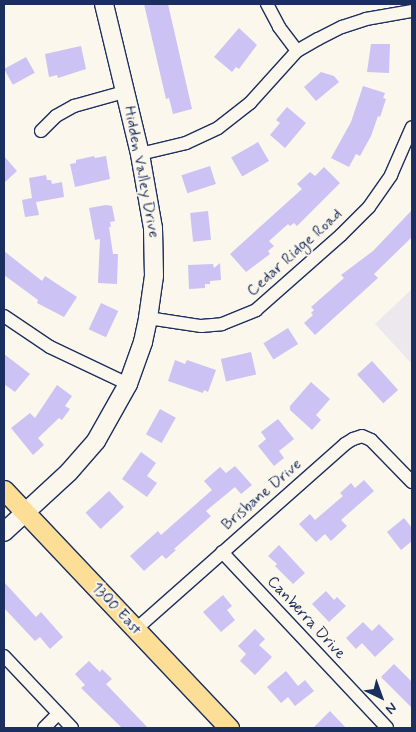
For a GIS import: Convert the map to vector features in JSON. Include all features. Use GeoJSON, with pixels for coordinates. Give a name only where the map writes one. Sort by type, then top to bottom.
{"type":"FeatureCollection","features":[{"type":"Feature","properties":{"kind":"main road","name":"1300 East"},"geometry":{"type":"LineString","coordinates":[[4,490],[229,728]]}},
{"type":"Feature","properties":{"kind":"street","name":"Hidden Valley Drive"},"geometry":{"type":"LineString","coordinates":[[4,532],[69,472],[96,441],[128,384],[143,342],[148,318],[154,276],[155,252],[152,220],[140,154],[104,4]]}},
{"type":"Feature","properties":{"kind":"street"},"geometry":{"type":"LineString","coordinates":[[267,4],[279,27],[297,51]]}},
{"type":"Feature","properties":{"kind":"street"},"geometry":{"type":"LineString","coordinates":[[140,154],[186,143],[218,128],[250,103],[297,51],[342,26],[366,19],[412,11]]}},
{"type":"Feature","properties":{"kind":"street"},"geometry":{"type":"LineString","coordinates":[[41,131],[56,116],[74,106],[124,92]]}},
{"type":"Feature","properties":{"kind":"street","name":"Cedar Ridge Road"},"geometry":{"type":"LineString","coordinates":[[148,318],[201,326],[222,324],[256,310],[341,235],[369,207],[391,175],[412,127]]}},
{"type":"Feature","properties":{"kind":"street"},"geometry":{"type":"LineString","coordinates":[[4,316],[50,347],[128,384]]}},
{"type":"Feature","properties":{"kind":"street","name":"Brisbane Drive"},"geometry":{"type":"LineString","coordinates":[[135,630],[353,439],[362,436],[371,440],[412,482]]}},
{"type":"Feature","properties":{"kind":"street","name":"Canberra Drive"},"geometry":{"type":"LineString","coordinates":[[222,552],[386,728]]}},
{"type":"Feature","properties":{"kind":"street"},"geometry":{"type":"LineString","coordinates":[[4,656],[72,728]]}},
{"type":"Feature","properties":{"kind":"street"},"geometry":{"type":"LineString","coordinates":[[44,728],[58,714]]}},
{"type":"Feature","properties":{"kind":"shaded area"},"geometry":{"type":"Polygon","coordinates":[[[412,289],[412,364],[375,324],[412,289]]]}},
{"type":"Feature","properties":{"kind":"building"},"geometry":{"type":"Polygon","coordinates":[[[144,4],[168,4],[192,109],[173,114],[169,98],[166,99],[144,4]]]}},
{"type":"Feature","properties":{"kind":"building"},"geometry":{"type":"Polygon","coordinates":[[[239,28],[257,45],[239,69],[236,67],[232,72],[214,57],[239,28]]]}},
{"type":"Feature","properties":{"kind":"building"},"geometry":{"type":"Polygon","coordinates":[[[371,44],[390,44],[389,73],[367,72],[371,44]]]}},
{"type":"Feature","properties":{"kind":"building"},"geometry":{"type":"Polygon","coordinates":[[[81,46],[86,69],[58,78],[57,75],[49,77],[45,54],[81,46]]]}},
{"type":"Feature","properties":{"kind":"building"},"geometry":{"type":"Polygon","coordinates":[[[26,57],[35,73],[13,85],[4,69],[26,57]]]}},
{"type":"Feature","properties":{"kind":"building"},"geometry":{"type":"Polygon","coordinates":[[[321,72],[334,76],[339,82],[316,101],[304,87],[321,72]]]}},
{"type":"Feature","properties":{"kind":"building"},"geometry":{"type":"Polygon","coordinates":[[[363,86],[385,93],[383,98],[386,99],[371,136],[360,156],[356,154],[349,167],[331,158],[351,122],[363,86]]]}},
{"type":"Feature","properties":{"kind":"building"},"geometry":{"type":"Polygon","coordinates":[[[287,107],[306,123],[285,148],[270,135],[280,123],[276,120],[287,107]]]}},
{"type":"Feature","properties":{"kind":"building"},"geometry":{"type":"Polygon","coordinates":[[[258,142],[269,161],[242,177],[231,158],[258,142]]]}},
{"type":"Feature","properties":{"kind":"building"},"geometry":{"type":"Polygon","coordinates":[[[4,156],[17,171],[4,183],[4,156]]]}},
{"type":"Feature","properties":{"kind":"building"},"geometry":{"type":"Polygon","coordinates":[[[94,156],[95,158],[106,156],[110,179],[75,187],[70,164],[76,163],[76,160],[94,156]]]}},
{"type":"Feature","properties":{"kind":"building"},"geometry":{"type":"Polygon","coordinates":[[[210,166],[216,184],[187,193],[181,175],[210,166]]]}},
{"type":"Feature","properties":{"kind":"building"},"geometry":{"type":"Polygon","coordinates":[[[324,167],[340,183],[297,226],[294,223],[290,226],[288,224],[269,241],[274,246],[268,251],[270,254],[246,272],[230,254],[302,189],[297,184],[310,172],[315,176],[324,167]]]}},
{"type":"Feature","properties":{"kind":"building"},"geometry":{"type":"Polygon","coordinates":[[[46,175],[47,180],[51,180],[52,184],[62,182],[64,197],[36,202],[39,215],[25,217],[22,200],[32,198],[29,178],[46,175]]]}},
{"type":"Feature","properties":{"kind":"building"},"geometry":{"type":"Polygon","coordinates":[[[106,205],[112,206],[115,221],[110,222],[111,227],[109,227],[113,254],[118,254],[117,284],[98,283],[100,239],[95,240],[89,208],[106,205]]]}},
{"type":"Feature","properties":{"kind":"building"},"geometry":{"type":"Polygon","coordinates":[[[412,210],[412,237],[374,274],[378,278],[315,335],[304,323],[313,315],[311,313],[314,310],[311,307],[344,278],[341,275],[373,251],[412,210]]]}},
{"type":"Feature","properties":{"kind":"building"},"geometry":{"type":"Polygon","coordinates":[[[208,211],[211,240],[193,242],[190,213],[208,211]]]}},
{"type":"Feature","properties":{"kind":"building"},"geometry":{"type":"Polygon","coordinates":[[[4,251],[42,281],[45,276],[77,297],[64,317],[37,303],[38,300],[4,275],[4,251]]]}},
{"type":"Feature","properties":{"kind":"building"},"geometry":{"type":"Polygon","coordinates":[[[220,263],[221,280],[210,281],[210,284],[205,284],[205,288],[189,289],[188,265],[213,264],[214,268],[220,263]]]}},
{"type":"Feature","properties":{"kind":"building"},"geometry":{"type":"Polygon","coordinates":[[[101,303],[118,311],[106,337],[89,329],[101,303]]]}},
{"type":"Feature","properties":{"kind":"building"},"geometry":{"type":"Polygon","coordinates":[[[288,328],[298,344],[273,359],[263,343],[288,328]]]}},
{"type":"Feature","properties":{"kind":"building"},"geometry":{"type":"Polygon","coordinates":[[[251,352],[256,374],[226,381],[221,359],[251,352]]]}},
{"type":"Feature","properties":{"kind":"building"},"geometry":{"type":"Polygon","coordinates":[[[4,354],[30,374],[15,392],[4,384],[4,354]]]}},
{"type":"Feature","properties":{"kind":"building"},"geometry":{"type":"Polygon","coordinates":[[[175,360],[185,364],[187,360],[216,370],[208,392],[204,390],[203,393],[168,381],[175,360]]]}},
{"type":"Feature","properties":{"kind":"building"},"geometry":{"type":"Polygon","coordinates":[[[372,361],[398,390],[383,403],[357,374],[372,361]]]}},
{"type":"Feature","properties":{"kind":"building"},"geometry":{"type":"Polygon","coordinates":[[[311,382],[330,399],[316,415],[321,420],[312,430],[290,410],[290,406],[311,382]]]}},
{"type":"Feature","properties":{"kind":"building"},"geometry":{"type":"Polygon","coordinates":[[[57,385],[72,396],[65,406],[70,409],[62,420],[59,418],[38,438],[44,445],[33,455],[11,428],[30,413],[35,418],[57,385]]]}},
{"type":"Feature","properties":{"kind":"building"},"geometry":{"type":"Polygon","coordinates":[[[160,409],[176,418],[162,443],[146,434],[160,409]]]}},
{"type":"Feature","properties":{"kind":"building"},"geometry":{"type":"Polygon","coordinates":[[[278,419],[294,439],[279,451],[284,458],[274,466],[258,446],[266,439],[261,432],[278,419]]]}},
{"type":"Feature","properties":{"kind":"building"},"geometry":{"type":"Polygon","coordinates":[[[141,452],[156,463],[147,476],[157,483],[147,497],[122,479],[141,452]]]}},
{"type":"Feature","properties":{"kind":"building"},"geometry":{"type":"Polygon","coordinates":[[[235,466],[252,485],[241,494],[235,487],[206,511],[211,516],[174,549],[176,550],[166,559],[162,555],[144,571],[130,556],[158,531],[161,535],[212,490],[204,481],[220,467],[226,473],[235,466]]]}},
{"type":"Feature","properties":{"kind":"building"},"geometry":{"type":"Polygon","coordinates":[[[364,480],[374,491],[341,520],[347,526],[331,541],[325,534],[316,542],[299,524],[310,514],[315,520],[343,496],[340,493],[351,483],[355,488],[364,480]]]}},
{"type":"Feature","properties":{"kind":"building"},"geometry":{"type":"Polygon","coordinates":[[[109,491],[124,507],[101,529],[86,513],[109,491]]]}},
{"type":"Feature","properties":{"kind":"building"},"geometry":{"type":"Polygon","coordinates":[[[404,518],[412,528],[412,541],[401,550],[387,532],[404,518]]]}},
{"type":"Feature","properties":{"kind":"building"},"geometry":{"type":"Polygon","coordinates":[[[279,545],[305,573],[293,584],[268,556],[279,545]]]}},
{"type":"Feature","properties":{"kind":"building"},"geometry":{"type":"Polygon","coordinates":[[[4,582],[36,617],[41,612],[63,637],[50,649],[40,637],[35,641],[4,608],[4,582]]]}},
{"type":"Feature","properties":{"kind":"building"},"geometry":{"type":"Polygon","coordinates":[[[326,591],[334,600],[337,597],[346,606],[329,622],[312,604],[326,591]]]}},
{"type":"Feature","properties":{"kind":"building"},"geometry":{"type":"Polygon","coordinates":[[[223,595],[232,606],[227,610],[235,620],[221,632],[203,612],[223,595]]]}},
{"type":"Feature","properties":{"kind":"building"},"geometry":{"type":"Polygon","coordinates":[[[363,622],[372,631],[379,624],[394,639],[375,657],[362,643],[356,649],[346,638],[363,622]]]}},
{"type":"Feature","properties":{"kind":"building"},"geometry":{"type":"Polygon","coordinates":[[[255,629],[265,639],[259,645],[272,657],[255,675],[240,661],[246,654],[238,646],[255,629]]]}},
{"type":"Feature","properties":{"kind":"building"},"geometry":{"type":"Polygon","coordinates":[[[89,661],[100,672],[102,669],[112,679],[106,684],[148,728],[122,728],[81,688],[85,685],[75,674],[89,661]]]}},
{"type":"Feature","properties":{"kind":"building"},"geometry":{"type":"Polygon","coordinates":[[[394,664],[412,682],[412,708],[381,677],[394,664]]]}},
{"type":"Feature","properties":{"kind":"building"},"geometry":{"type":"Polygon","coordinates":[[[286,671],[298,686],[305,680],[314,691],[295,706],[288,697],[281,703],[267,687],[286,671]]]}},
{"type":"Feature","properties":{"kind":"building"},"geometry":{"type":"Polygon","coordinates":[[[330,711],[346,728],[313,728],[330,711]]]}}]}
